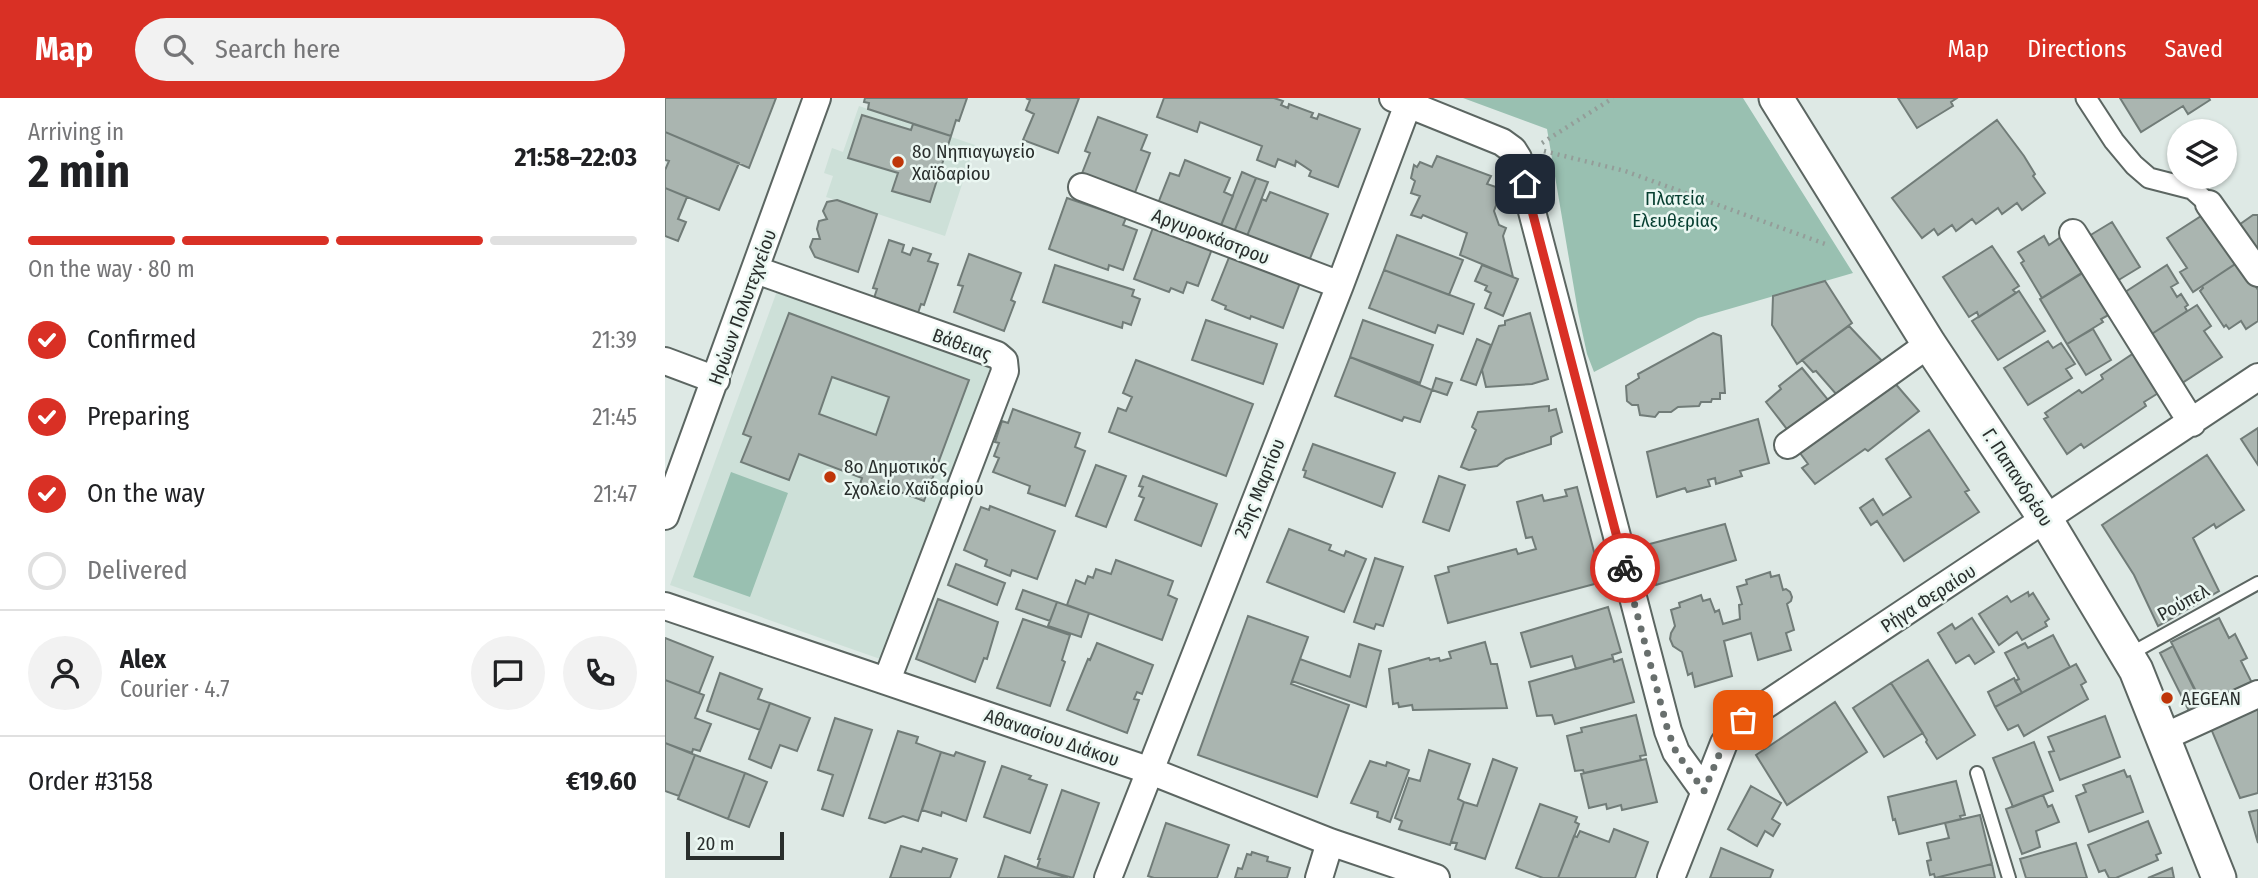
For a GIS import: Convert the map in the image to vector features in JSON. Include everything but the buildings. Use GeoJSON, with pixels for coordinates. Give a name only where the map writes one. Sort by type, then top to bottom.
{"type":"FeatureCollection","features":[{"type":"Feature","properties":{"kind":"street","name":"Ηρώων Πολυτεχνείου"},"geometry":{"type":"LineString","coordinates":[[665,516],[817,98]]}},
{"type":"Feature","properties":{"kind":"street","name":"Γ. Παπανδρέου"},"geometry":{"type":"LineString","coordinates":[[1776,98],[1929,344],[2046,520],[2136,670],[2219,878]]}},
{"type":"Feature","properties":{"kind":"street"},"geometry":{"type":"LineString","coordinates":[[2086,98],[2114,141],[2134,164],[2150,177],[2192,189],[2209,204],[2258,273]]}},
{"type":"Feature","properties":{"kind":"street"},"geometry":{"type":"LineString","coordinates":[[1404,100],[1502,142],[1513,150],[1518,158],[1668,731],[1676,752],[1704,791]]}},
{"type":"Feature","properties":{"kind":"street","name":"25ης Μαρτίου"},"geometry":{"type":"LineString","coordinates":[[1108,878],[1339,285],[1404,100]]}},
{"type":"Feature","properties":{"kind":"street","name":"Αργυροκάστρου"},"geometry":{"type":"LineString","coordinates":[[1082,187],[1339,285]]}},
{"type":"Feature","properties":{"kind":"street"},"geometry":{"type":"LineString","coordinates":[[2073,233],[2192,422]]}},
{"type":"Feature","properties":{"kind":"street","name":"Βάθειας"},"geometry":{"type":"LineString","coordinates":[[756,270],[997,355],[1005,361],[1005,371],[887,680]]}},
{"type":"Feature","properties":{"kind":"street"},"geometry":{"type":"LineString","coordinates":[[1788,445],[1929,344]]}},
{"type":"Feature","properties":{"kind":"street"},"geometry":{"type":"LineString","coordinates":[[665,361],[716,380]]}},
{"type":"Feature","properties":{"kind":"street","name":"Ρήγα Φεραίου"},"geometry":{"type":"LineString","coordinates":[[1671,878],[1724,743],[1743,720],[2258,377]]}},
{"type":"Feature","properties":{"kind":"street","name":"Αθανασίου Διάκου"},"geometry":{"type":"LineString","coordinates":[[665,606],[1148,770],[1330,842],[1436,878]]}},
{"type":"Feature","properties":{"kind":"street"},"geometry":{"type":"LineString","coordinates":[[2164,737],[2258,694]]}},
{"type":"Feature","properties":{"kind":"street"},"geometry":{"type":"LineString","coordinates":[[1319,878],[1330,842]]}},
{"type":"Feature","properties":{"kind":"lane","name":"Ρούπελ"},"geometry":{"type":"LineString","coordinates":[[2127,656],[2258,583]]}},
{"type":"Feature","properties":{"kind":"lane"},"geometry":{"type":"LineString","coordinates":[[1977,774],[2009,878]]}},
{"type":"Feature","properties":{"kind":"path"},"geometry":{"type":"LineString","coordinates":[[1613,98],[1533,148],[1625,171],[1835,248]]}},
{"type":"Feature","properties":{"kind":"shaded area","name":"8ο Νηπιαγωγείο Χαϊδαρίου"},"geometry":{"type":"Polygon","coordinates":[[[859,106],[975,145],[945,236],[826,197],[833,176],[824,173],[832,148],[843,152],[859,106]]]}},
{"type":"Feature","properties":{"kind":"shaded area","name":"8ο Δημοτικός Σχολείο Χαϊδαρίου"},"geometry":{"type":"Polygon","coordinates":[[[777,291],[990,368],[883,660],[670,585],[777,291]]]}},
{"type":"Feature","properties":{"kind":"green space","name":"Πλατεία Ελευθερίας"},"geometry":{"type":"Polygon","coordinates":[[[1463,98],[1743,98],[1853,273],[1698,318],[1594,372],[1587,354],[1578,312],[1547,129],[1463,98]]]}},
{"type":"Feature","properties":{"kind":"green space"},"geometry":{"type":"Polygon","coordinates":[[[731,472],[788,493],[750,597],[693,577],[731,472]]]}},
{"type":"Feature","properties":{"kind":"way so far"},"geometry":{"type":"LineString","coordinates":[[1625,568],[1668,731],[1676,752],[1704,791],[1724,743],[1743,720]]}},
{"type":"Feature","properties":{"kind":"place","name":"8ο Νηπιαγωγείο Χαϊδαρίου"},"geometry":{"type":"Point","coordinates":[898,162]}},
{"type":"Feature","properties":{"kind":"place","name":"8ο Δημοτικός Σχολείο Χαϊδαρίου"},"geometry":{"type":"Point","coordinates":[830,477]}},
{"type":"Feature","properties":{"kind":"place","name":"AEGEAN"},"geometry":{"type":"Point","coordinates":[2167,698]}},
{"type":"Feature","properties":{"kind":"route"},"geometry":{"type":"LineString","coordinates":[[1525,184],[1625,568]]}}]}
